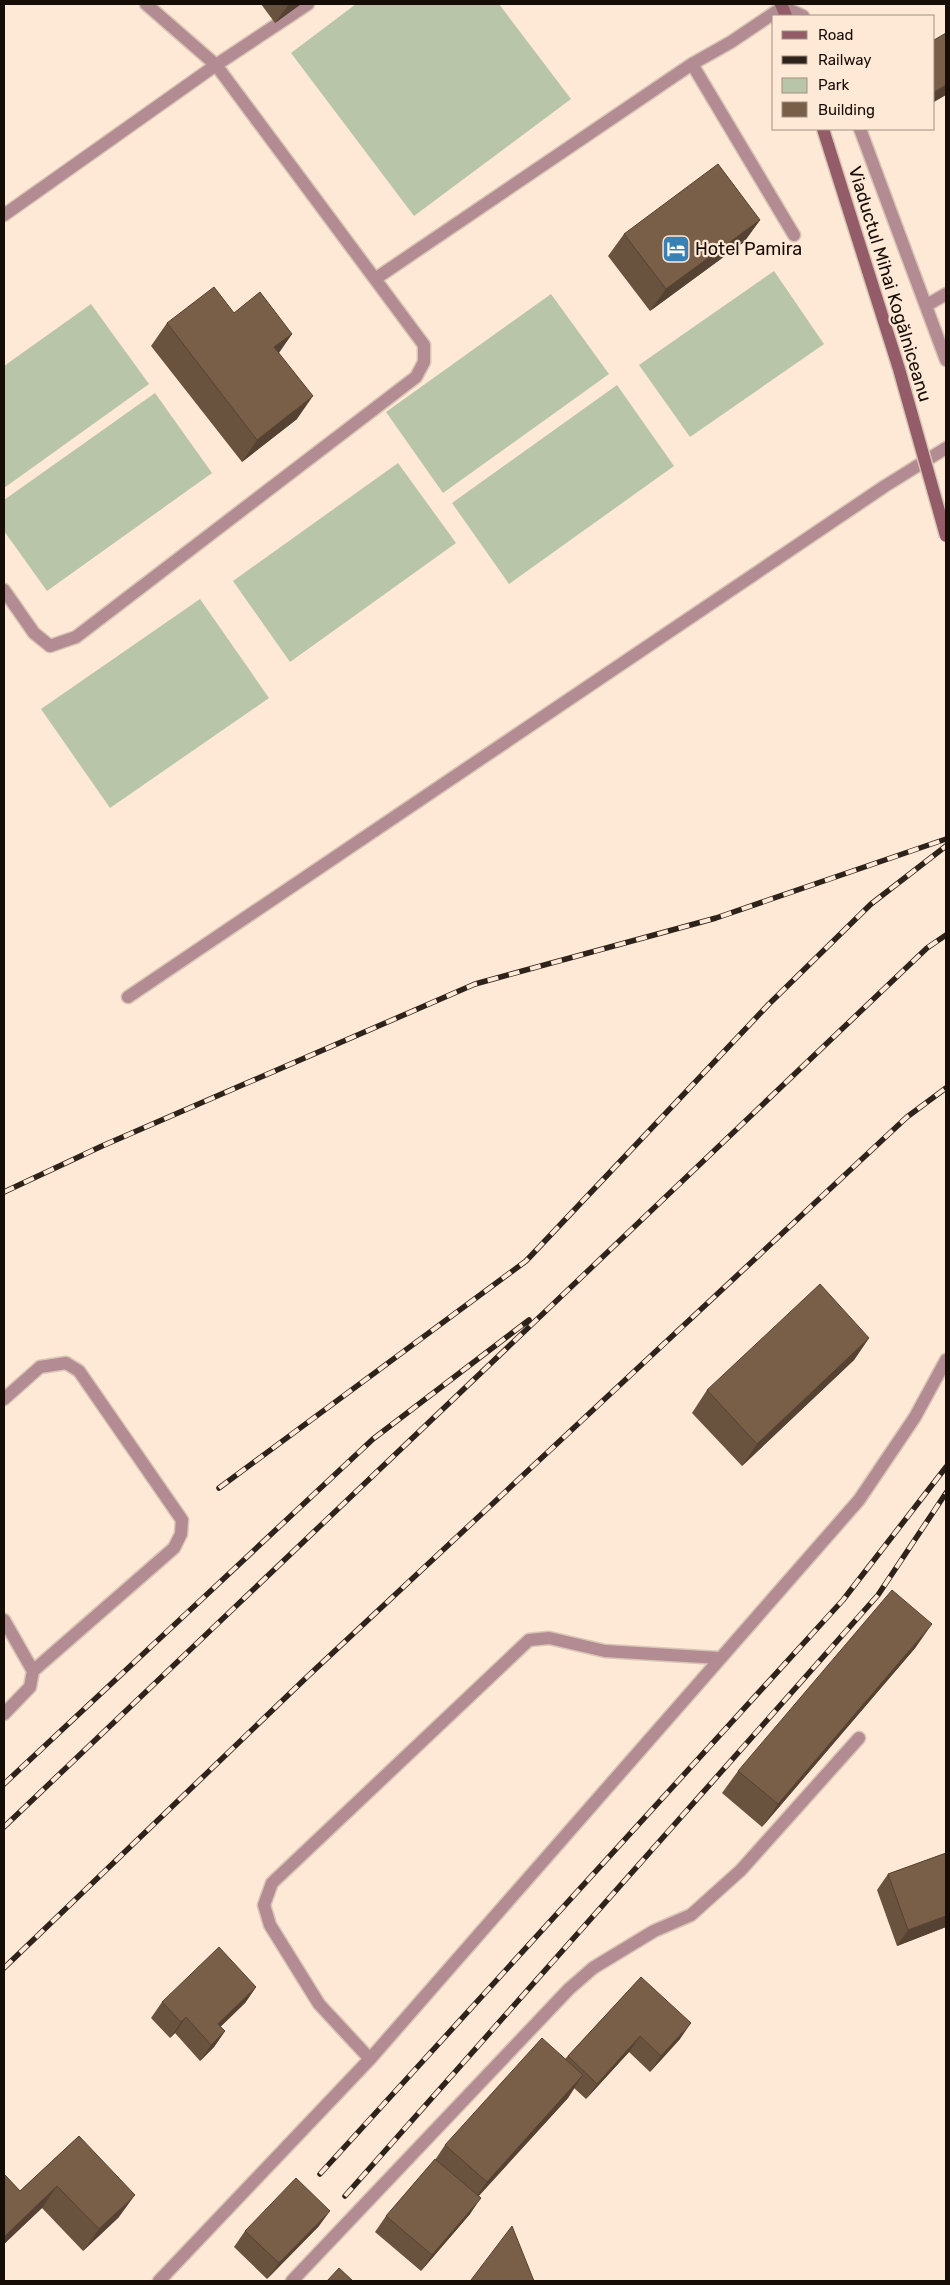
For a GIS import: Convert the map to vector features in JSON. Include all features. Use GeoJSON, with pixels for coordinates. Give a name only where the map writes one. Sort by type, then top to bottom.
{"type":"FeatureCollection","features":[{"type":"Feature","properties":{"kind":"main road","name":"Viaductul Mihai Kogălniceanu"},"geometry":{"type":"LineString","coordinates":[[823,130],[899,369],[946,536]]}},
{"type":"Feature","properties":{"kind":"street"},"geometry":{"type":"LineString","coordinates":[[4,590],[34,633],[50,646],[76,637],[416,377],[424,362],[424,346],[216,65],[146,4]]}},
{"type":"Feature","properties":{"kind":"street"},"geometry":{"type":"LineString","coordinates":[[4,215],[216,65],[308,4]]}},
{"type":"Feature","properties":{"kind":"street"},"geometry":{"type":"LineString","coordinates":[[783,9],[800,15]]}},
{"type":"Feature","properties":{"kind":"street"},"geometry":{"type":"LineString","coordinates":[[375,279],[692,64],[732,42],[772,16]]}},
{"type":"Feature","properties":{"kind":"street"},"geometry":{"type":"LineString","coordinates":[[692,64],[794,235]]}},
{"type":"Feature","properties":{"kind":"street"},"geometry":{"type":"LineString","coordinates":[[860,130],[946,360]]}},
{"type":"Feature","properties":{"kind":"street"},"geometry":{"type":"LineString","coordinates":[[927,305],[946,294]]}},
{"type":"Feature","properties":{"kind":"street"},"geometry":{"type":"LineString","coordinates":[[128,997],[868,497],[946,448]]}},
{"type":"Feature","properties":{"kind":"street"},"geometry":{"type":"LineString","coordinates":[[159,2281],[370,2059],[859,1500],[915,1417],[946,1360]]}},
{"type":"Feature","properties":{"kind":"street"},"geometry":{"type":"LineString","coordinates":[[4,1399],[40,1367],[66,1362],[79,1371],[182,1520],[181,1534],[174,1548],[33,1671],[30,1687],[4,1714]]}},
{"type":"Feature","properties":{"kind":"street"},"geometry":{"type":"LineString","coordinates":[[4,1620],[33,1671]]}},
{"type":"Feature","properties":{"kind":"street"},"geometry":{"type":"LineString","coordinates":[[370,2059],[318,2004],[270,1925],[264,1905],[272,1883],[528,1640],[549,1638],[605,1651],[719,1658]]}},
{"type":"Feature","properties":{"kind":"street"},"geometry":{"type":"LineString","coordinates":[[292,2281],[569,1990],[593,1968],[654,1931],[691,1915],[741,1870],[860,1738]]}},
{"type":"Feature","properties":{"kind":"green space"},"geometry":{"type":"Polygon","coordinates":[[[356,4],[499,4],[571,99],[414,216],[291,53],[356,4]]]}},
{"type":"Feature","properties":{"kind":"green space"},"geometry":{"type":"Polygon","coordinates":[[[774,271],[824,344],[690,437],[639,365],[774,271]]]}},
{"type":"Feature","properties":{"kind":"green space"},"geometry":{"type":"Polygon","coordinates":[[[551,294],[609,374],[443,493],[386,412],[551,294]]]}},
{"type":"Feature","properties":{"kind":"green space"},"geometry":{"type":"Polygon","coordinates":[[[91,304],[149,384],[4,488],[4,366],[91,304]]]}},
{"type":"Feature","properties":{"kind":"green space"},"geometry":{"type":"Polygon","coordinates":[[[617,385],[674,466],[509,584],[452,503],[617,385]]]}},
{"type":"Feature","properties":{"kind":"green space"},"geometry":{"type":"Polygon","coordinates":[[[155,393],[212,473],[47,591],[4,531],[4,500],[155,393]]]}},
{"type":"Feature","properties":{"kind":"green space"},"geometry":{"type":"Polygon","coordinates":[[[398,463],[456,543],[290,662],[233,581],[398,463]]]}},
{"type":"Feature","properties":{"kind":"green space"},"geometry":{"type":"Polygon","coordinates":[[[200,599],[269,698],[110,808],[41,709],[200,599]]]}},
{"type":"Feature","properties":{"kind":"building"},"geometry":{"type":"Polygon","coordinates":[[[946,33],[946,85],[935,91],[935,39],[946,33]]]}},
{"type":"Feature","properties":{"kind":"building","name":"Hotel Pamira"},"geometry":{"type":"Polygon","coordinates":[[[718,164],[760,220],[666,289],[624,234],[718,164]]]}},
{"type":"Feature","properties":{"kind":"building"},"geometry":{"type":"Polygon","coordinates":[[[214,287],[234,313],[260,292],[292,334],[274,347],[313,396],[257,440],[167,323],[214,287]]]}},
{"type":"Feature","properties":{"kind":"building"},"geometry":{"type":"Polygon","coordinates":[[[820,1284],[869,1338],[757,1444],[707,1390],[820,1284]]]}},
{"type":"Feature","properties":{"kind":"building"},"geometry":{"type":"Polygon","coordinates":[[[892,1590],[932,1624],[778,1804],[738,1771],[892,1590]]]}},
{"type":"Feature","properties":{"kind":"building"},"geometry":{"type":"Polygon","coordinates":[[[946,1853],[946,1916],[908,1930],[888,1874],[946,1853]]]}},
{"type":"Feature","properties":{"kind":"building"},"geometry":{"type":"Polygon","coordinates":[[[219,1947],[256,1987],[218,2024],[225,2031],[211,2045],[186,2017],[181,2022],[162,2002],[219,1947]]]}},
{"type":"Feature","properties":{"kind":"building"},"geometry":{"type":"Polygon","coordinates":[[[641,1977],[691,2023],[661,2056],[640,2036],[597,2084],[568,2056],[641,1977]]]}},
{"type":"Feature","properties":{"kind":"building"},"geometry":{"type":"Polygon","coordinates":[[[542,2038],[583,2075],[487,2182],[445,2145],[542,2038]]]}},
{"type":"Feature","properties":{"kind":"building"},"geometry":{"type":"Polygon","coordinates":[[[79,2136],[135,2195],[99,2229],[57,2186],[4,2237],[4,2174],[20,2191],[79,2136]]]}},
{"type":"Feature","properties":{"kind":"building"},"geometry":{"type":"Polygon","coordinates":[[[435,2159],[481,2198],[432,2255],[386,2216],[435,2159]]]}},
{"type":"Feature","properties":{"kind":"building"},"geometry":{"type":"Polygon","coordinates":[[[296,2178],[330,2211],[279,2263],[245,2231],[296,2178]]]}},
{"type":"Feature","properties":{"kind":"building"},"geometry":{"type":"Polygon","coordinates":[[[512,2226],[534,2281],[472,2281],[471,2280],[512,2226]]]}},
{"type":"Feature","properties":{"kind":"building"},"geometry":{"type":"Polygon","coordinates":[[[339,2268],[353,2281],[327,2281],[339,2268]]]}},
{"type":"Feature","properties":{"kind":"railway"},"geometry":{"type":"LineString","coordinates":[[4,1192],[102,1146],[475,984],[716,918],[946,839]]}},
{"type":"Feature","properties":{"kind":"railway"},"geometry":{"type":"LineString","coordinates":[[219,1488],[526,1261],[769,1004],[871,904],[946,846]]}},
{"type":"Feature","properties":{"kind":"railway"},"geometry":{"type":"LineString","coordinates":[[4,1827],[927,948],[946,935]]}},
{"type":"Feature","properties":{"kind":"railway"},"geometry":{"type":"LineString","coordinates":[[4,1968],[308,1676],[907,1117],[946,1088]]}},
{"type":"Feature","properties":{"kind":"railway"},"geometry":{"type":"LineString","coordinates":[[4,1784],[373,1439],[529,1320]]}},
{"type":"Feature","properties":{"kind":"railway"},"geometry":{"type":"LineString","coordinates":[[320,2174],[843,1600],[946,1467]]}},
{"type":"Feature","properties":{"kind":"railway"},"geometry":{"type":"LineString","coordinates":[[345,2196],[878,1595],[946,1493]]}},
{"type":"Feature","properties":{"kind":"place","name":"Hotel Pamira"},"geometry":{"type":"Point","coordinates":[676,249]}}]}
